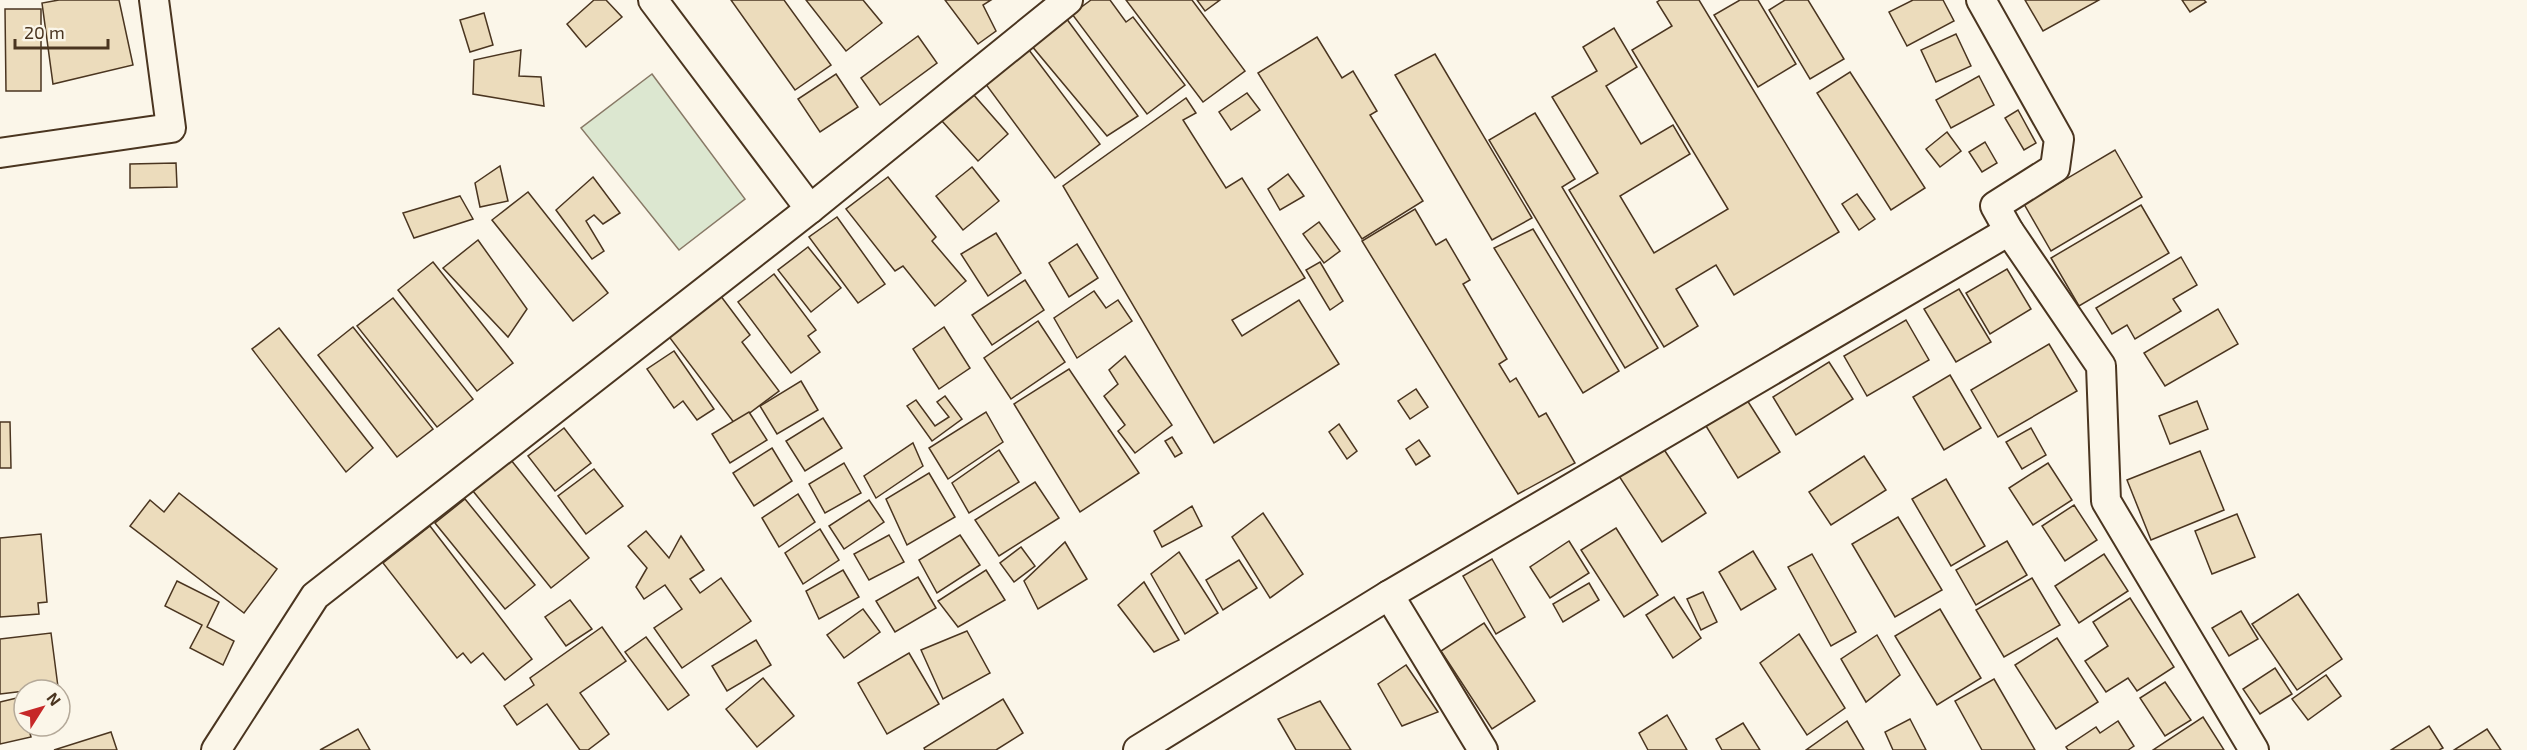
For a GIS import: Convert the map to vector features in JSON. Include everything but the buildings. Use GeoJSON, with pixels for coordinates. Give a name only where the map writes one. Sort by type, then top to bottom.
{"type":"FeatureCollection","features":[{"type":"Feature","properties":{"kind":"street"},"geometry":{"type":"LineString","coordinates":[[0,153],[171,128],[154,0]]}},
{"type":"Feature","properties":{"kind":"street"},"geometry":{"type":"LineString","coordinates":[[653,0],[810,209]]}},
{"type":"Feature","properties":{"kind":"street"},"geometry":{"type":"LineString","coordinates":[[216,750],[315,596],[810,209],[1068,0]]}},
{"type":"Feature","properties":{"kind":"street"},"geometry":{"type":"LineString","coordinates":[[1981,0],[2059,139],[2055,168],[1995,206],[2009,231],[2101,366],[2106,501],[2254,750]]}},
{"type":"Feature","properties":{"kind":"street"},"geometry":{"type":"LineString","coordinates":[[1138,750],[1389,595],[2009,231]]}},
{"type":"Feature","properties":{"kind":"street"},"geometry":{"type":"LineString","coordinates":[[1389,595],[1483,750]]}},
{"type":"Feature","properties":{"kind":"green space"},"geometry":{"type":"Polygon","coordinates":[[[652,74],[745,199],[679,250],[581,128],[652,74]]]}}]}
